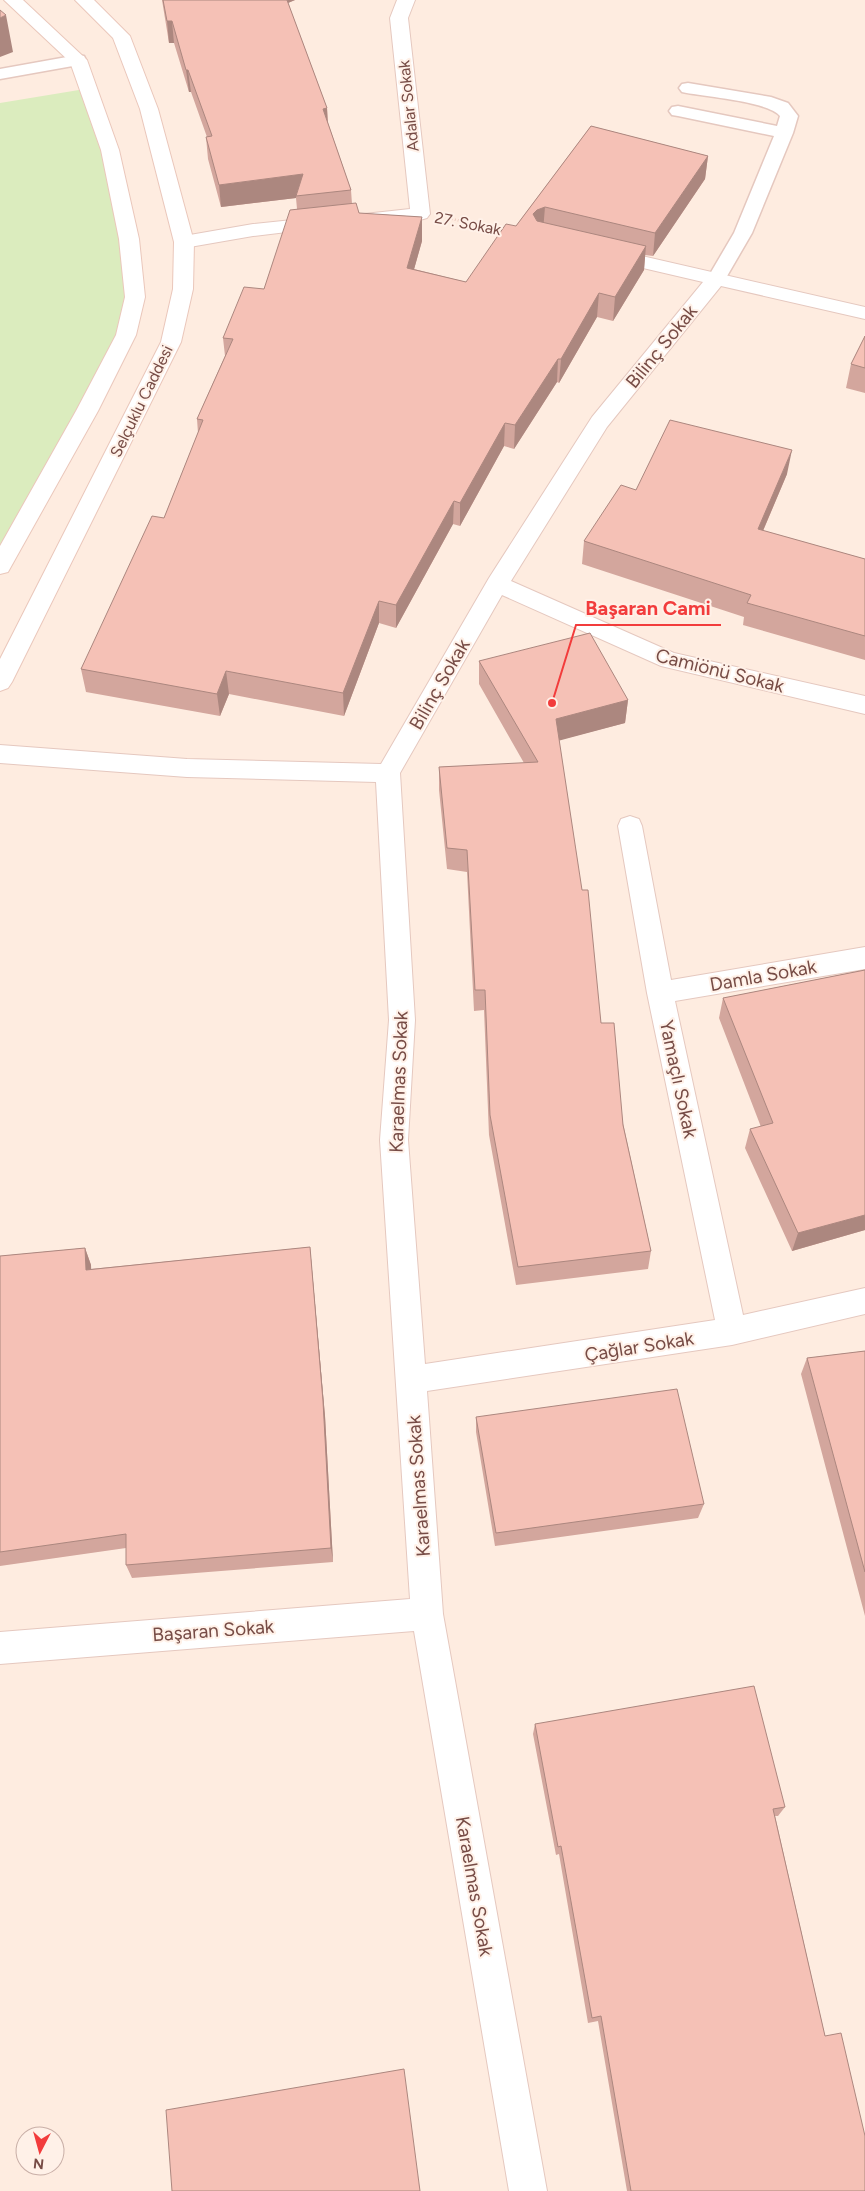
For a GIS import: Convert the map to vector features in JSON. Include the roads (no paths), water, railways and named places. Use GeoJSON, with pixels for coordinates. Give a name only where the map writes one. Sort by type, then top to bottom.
{"type":"FeatureCollection","features":[{"type":"Feature","properties":{"kind":"street"},"geometry":{"type":"LineString","coordinates":[[0,566],[96,394],[126,335],[135,298],[129,240],[110,150],[78,60],[13,0]]}},
{"type":"Feature","properties":{"kind":"street","name":"Adalar Sokak"},"geometry":{"type":"LineString","coordinates":[[406,0],[399,18],[420,214]]}},
{"type":"Feature","properties":{"kind":"street","name":"Selçuklu Caddesi"},"geometry":{"type":"LineString","coordinates":[[0,682],[170,342],[183,289],[184,242],[149,109],[121,36],[89,1]]}},
{"type":"Feature","properties":{"kind":"street","name":"27. Sokak"},"geometry":{"type":"LineString","coordinates":[[184,242],[253,230],[420,214]]}},
{"type":"Feature","properties":{"kind":"street"},"geometry":{"type":"LineString","coordinates":[[591,250],[865,313]]}},
{"type":"Feature","properties":{"kind":"street","name":"Bilinç Sokak"},"geometry":{"type":"LineString","coordinates":[[388,773],[497,584],[600,422],[716,279]]}},
{"type":"Feature","properties":{"kind":"street","name":"Camiönü Sokak"},"geometry":{"type":"LineString","coordinates":[[497,584],[669,660],[865,704]]}},
{"type":"Feature","properties":{"kind":"street"},"geometry":{"type":"LineString","coordinates":[[0,754],[187,768],[388,773]]}},
{"type":"Feature","properties":{"kind":"street","name":"Karaelmas Sokak"},"geometry":{"type":"LineString","coordinates":[[388,773],[402,1020],[394,1140],[427,1614],[528,2191]]}},
{"type":"Feature","properties":{"kind":"street","name":"Yamaçlı Sokak"},"geometry":{"type":"LineString","coordinates":[[630,826],[660,993],[732,1332]]}},
{"type":"Feature","properties":{"kind":"street","name":"Damla Sokak"},"geometry":{"type":"LineString","coordinates":[[660,993],[865,958]]}},
{"type":"Feature","properties":{"kind":"street","name":"Çağlar Sokak"},"geometry":{"type":"LineString","coordinates":[[410,1380],[732,1332],[865,1301]]}},
{"type":"Feature","properties":{"kind":"street","name":"Başaran Sokak"},"geometry":{"type":"LineString","coordinates":[[0,1648],[427,1614]]}},
{"type":"Feature","properties":{"kind":"lane"},"geometry":{"type":"LineString","coordinates":[[0,74],[78,60]]}},
{"type":"Feature","properties":{"kind":"lane"},"geometry":{"type":"LineString","coordinates":[[688,88],[765,101],[782,107],[789,116],[784,133],[743,233],[716,279]]}},
{"type":"Feature","properties":{"kind":"lane"},"geometry":{"type":"LineString","coordinates":[[678,111],[784,133]]}},
{"type":"Feature","properties":{"kind":"place","name":"Başaran Cami"},"geometry":{"type":"Point","coordinates":[552,703]}}]}
